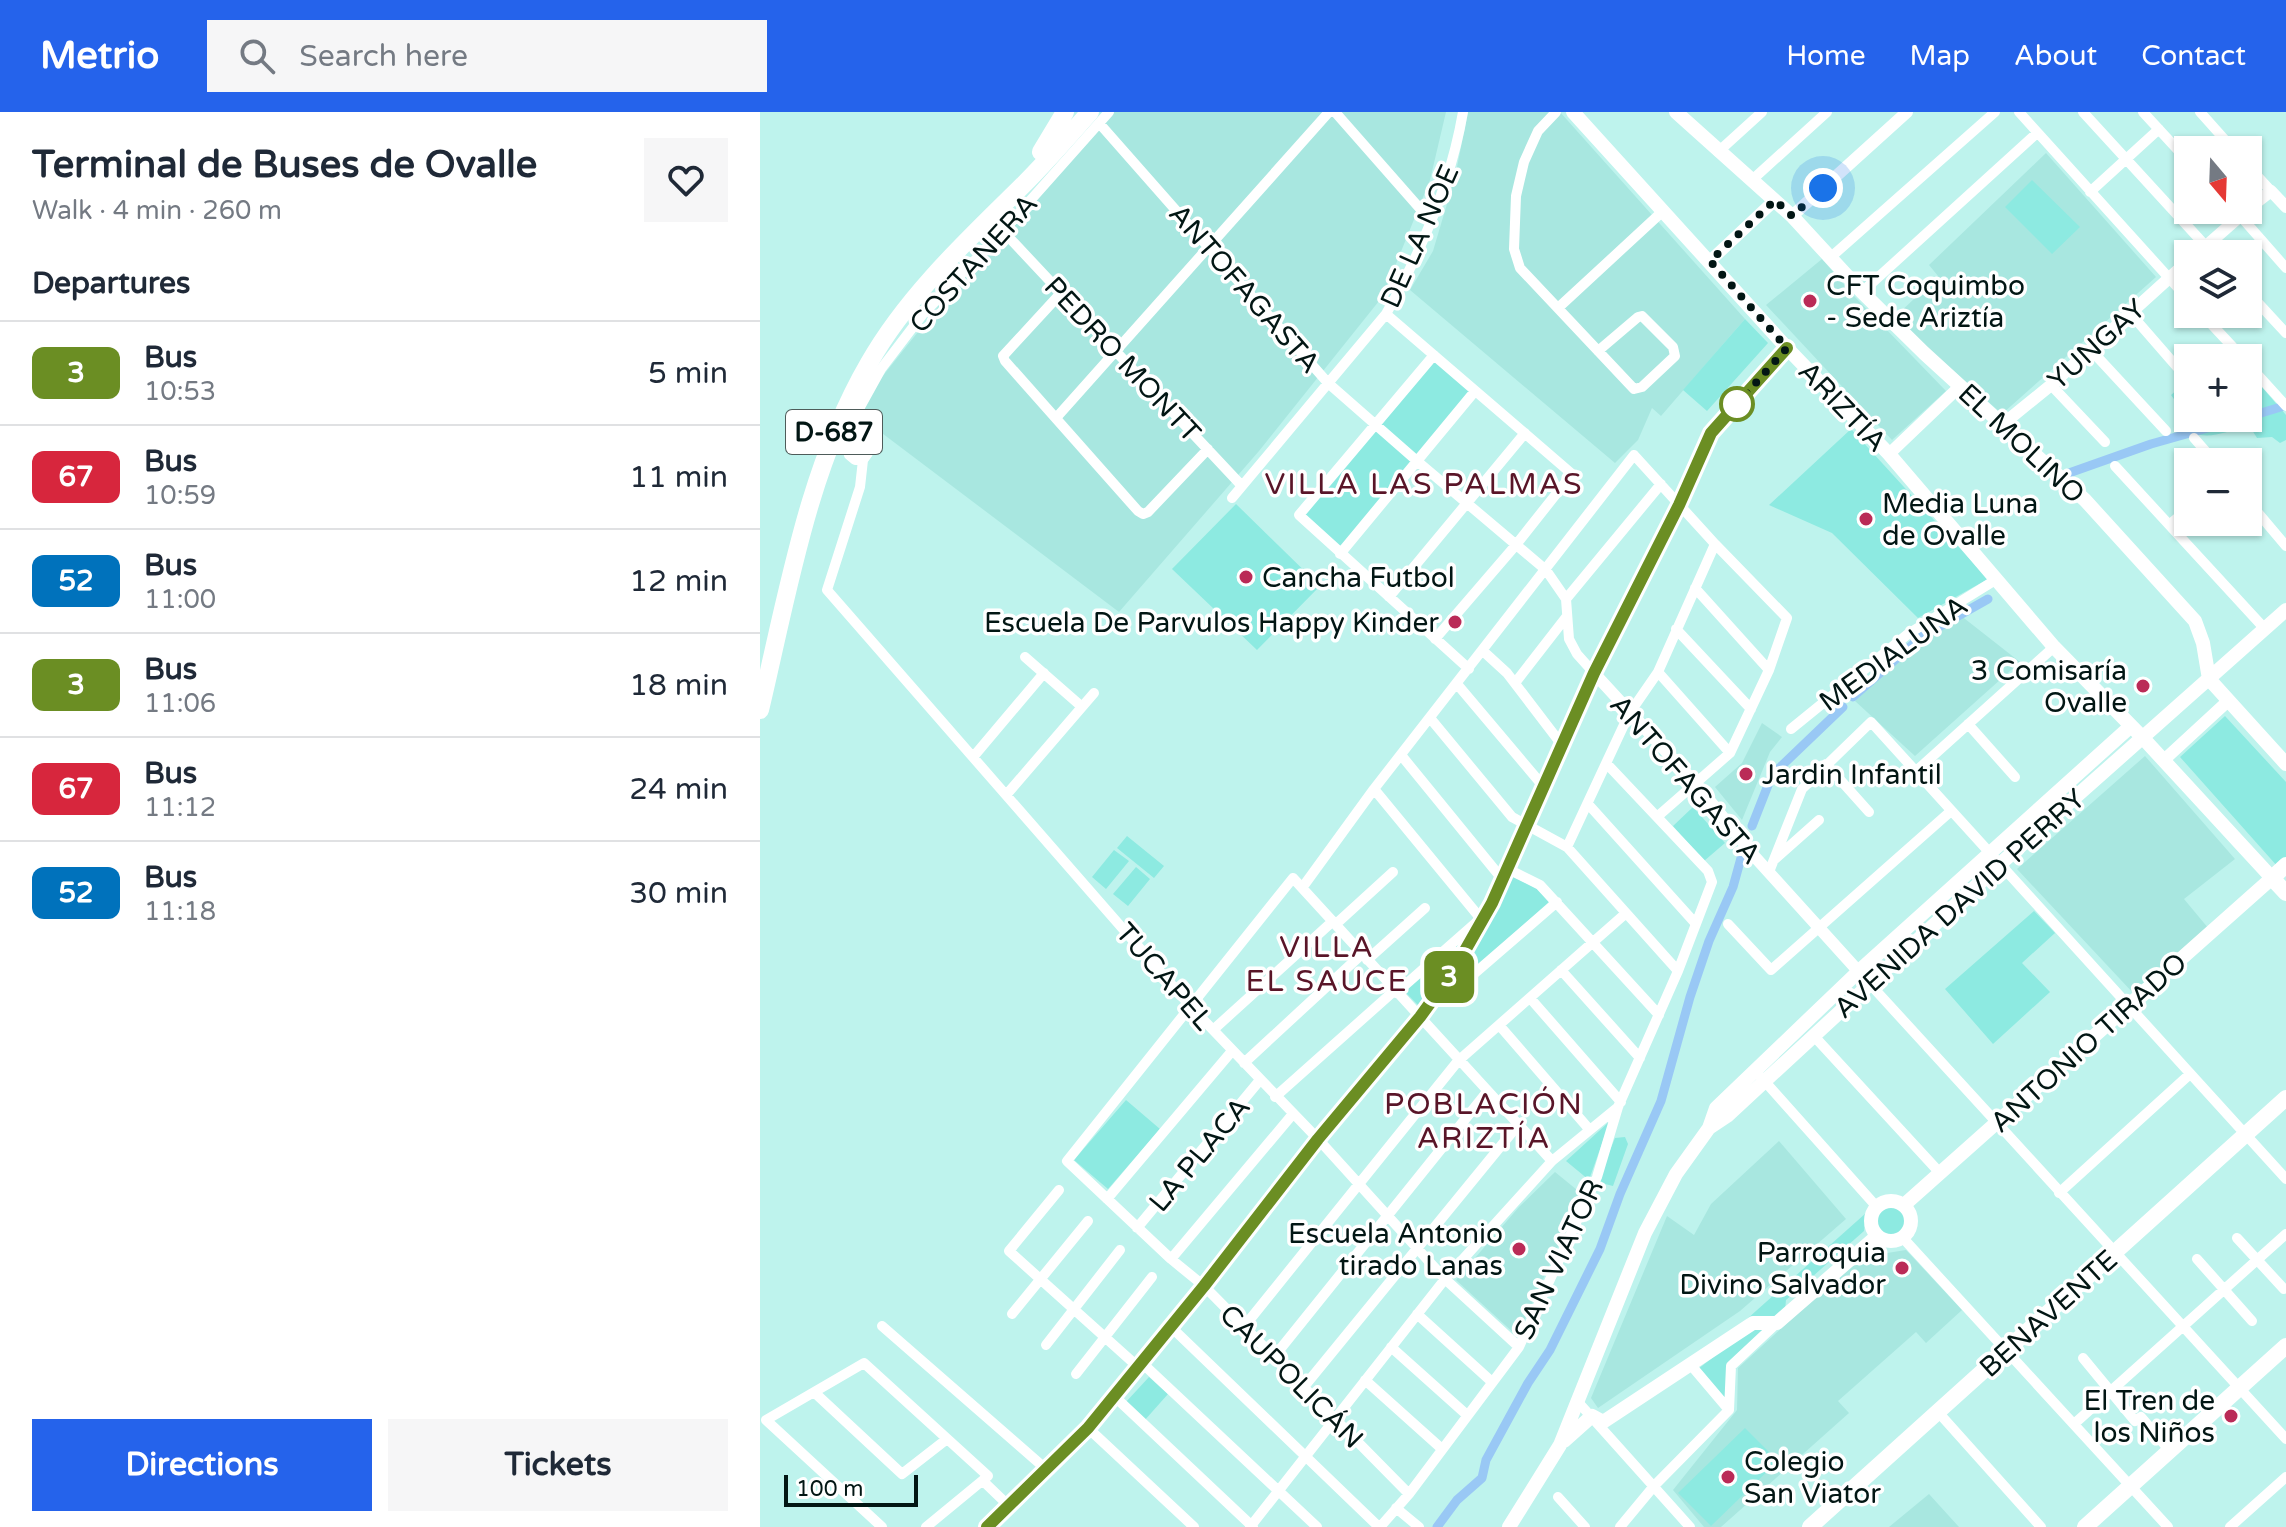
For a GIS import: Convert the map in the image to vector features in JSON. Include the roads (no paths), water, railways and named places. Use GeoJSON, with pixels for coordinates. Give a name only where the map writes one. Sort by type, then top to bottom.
{"type":"FeatureCollection","features":[{"type":"Feature","properties":{"kind":"highway","name":"D-687"},"geometry":{"type":"LineString","coordinates":[[1004,203],[1032,166],[1065,112]]}},
{"type":"Feature","properties":{"kind":"highway","name":"D-687"},"geometry":{"type":"LineString","coordinates":[[760,710],[817,480],[837,426],[914,300],[1004,203],[1095,117]]}},
{"type":"Feature","properties":{"kind":"main road","name":"ARIZTÍA"},"geometry":{"type":"LineString","coordinates":[[1573,112],[1787,348],[1889,454],[2054,647],[2164,760],[2272,878]]}},
{"type":"Feature","properties":{"kind":"main road","name":"EL MOLINO"},"geometry":{"type":"LineString","coordinates":[[1683,114],[1718,152],[1792,216],[1924,353],[2085,500],[2195,621],[2204,647],[2209,679]]}},
{"type":"Feature","properties":{"kind":"main road","name":"EL MOLINO"},"geometry":{"type":"LineString","coordinates":[[1924,353],[1955,391]]}},
{"type":"Feature","properties":{"kind":"main road","name":"AVENIDA DAVID PERRY"},"geometry":{"type":"LineString","coordinates":[[1509,1527],[1560,1445],[1645,1233],[1676,1174],[1709,1128],[1716,1108],[1753,1069],[1859,971],[2143,738],[2286,610]]}},
{"type":"Feature","properties":{"kind":"main road","name":"EL MOLINO"},"geometry":{"type":"LineString","coordinates":[[2204,647],[2224,665]]}},
{"type":"Feature","properties":{"kind":"main road"},"geometry":{"type":"LineString","coordinates":[[2209,679],[2286,764]]}},
{"type":"Feature","properties":{"kind":"main road","name":"AVENIDA DAVID PERRY"},"geometry":{"type":"LineString","coordinates":[[1709,1128],[1727,1116],[1869,983],[2131,726]]}},
{"type":"Feature","properties":{"kind":"main road"},"geometry":{"type":"LineString","coordinates":[[2286,865],[2272,878],[2286,893]]}},
{"type":"Feature","properties":{"kind":"main road","name":"ANTONIO TIRADO"},"geometry":{"type":"LineString","coordinates":[[1904,1205],[2272,878]]}},
{"type":"Feature","properties":{"kind":"main road","name":"BENAVENTE"},"geometry":{"type":"LineString","coordinates":[[1810,1527],[2286,1098]]}},
{"type":"Feature","properties":{"kind":"main road"},"geometry":{"type":"LineString","coordinates":[[1890,1200],[1904,1205],[1911,1222],[1902,1237],[1889,1241],[1877,1236],[1870,1224],[1876,1206],[1890,1200]]}},
{"type":"Feature","properties":{"kind":"main road"},"geometry":{"type":"LineString","coordinates":[[1560,1445],[1592,1416],[1603,1422],[1753,1323],[1777,1323],[1877,1236]]}},
{"type":"Feature","properties":{"kind":"main road"},"geometry":{"type":"LineString","coordinates":[[2085,1527],[2286,1346]]}},
{"type":"Feature","properties":{"kind":"street","name":"COSTANERA"},"geometry":{"type":"LineString","coordinates":[[851,425],[875,365],[1003,231],[1095,117],[1109,112]]}},
{"type":"Feature","properties":{"kind":"street"},"geometry":{"type":"LineString","coordinates":[[1056,418],[1332,112],[1430,220]]}},
{"type":"Feature","properties":{"kind":"street","name":"DE LA NOE"},"geometry":{"type":"LineString","coordinates":[[1232,498],[1386,314],[1404,282],[1456,153],[1463,112]]}},
{"type":"Feature","properties":{"kind":"street"},"geometry":{"type":"LineString","coordinates":[[1556,112],[1538,131],[1524,162],[1516,196],[1514,249],[1520,268],[1558,308],[1598,351],[1634,389],[1642,387],[1675,356],[1673,347],[1642,316],[1598,351]]}},
{"type":"Feature","properties":{"kind":"street"},"geometry":{"type":"LineString","coordinates":[[1718,152],[1762,112]]}},
{"type":"Feature","properties":{"kind":"street"},"geometry":{"type":"LineString","coordinates":[[1752,180],[1827,112]]}},
{"type":"Feature","properties":{"kind":"street"},"geometry":{"type":"LineString","coordinates":[[1792,216],[1907,112]]}},
{"type":"Feature","properties":{"kind":"street"},"geometry":{"type":"LineString","coordinates":[[1831,257],[1995,112]]}},
{"type":"Feature","properties":{"kind":"street"},"geometry":{"type":"LineString","coordinates":[[2019,112],[2174,284]]}},
{"type":"Feature","properties":{"kind":"street"},"geometry":{"type":"LineString","coordinates":[[2083,112],[2195,240]]}},
{"type":"Feature","properties":{"kind":"street"},"geometry":{"type":"LineString","coordinates":[[2143,112],[2174,146]]}},
{"type":"Feature","properties":{"kind":"street"},"geometry":{"type":"LineString","coordinates":[[2200,112],[2221,136]]}},
{"type":"Feature","properties":{"kind":"street","name":"ANTOFAGASTA"},"geometry":{"type":"LineString","coordinates":[[1095,117],[1328,383],[1546,570],[1566,599],[1569,639],[1577,654],[1697,785],[1755,857],[1771,866],[1818,928],[2286,1439]]}},
{"type":"Feature","properties":{"kind":"street"},"geometry":{"type":"LineString","coordinates":[[2090,192],[2159,129]]}},
{"type":"Feature","properties":{"kind":"street"},"geometry":{"type":"LineString","coordinates":[[1862,292],[2037,133]]}},
{"type":"Feature","properties":{"kind":"street"},"geometry":{"type":"LineString","coordinates":[[2262,181],[2286,207]]}},
{"type":"Feature","properties":{"kind":"street"},"geometry":{"type":"LineString","coordinates":[[2262,197],[2271,191]]}},
{"type":"Feature","properties":{"kind":"street"},"geometry":{"type":"LineString","coordinates":[[1710,261],[1775,200]]}},
{"type":"Feature","properties":{"kind":"street"},"geometry":{"type":"LineString","coordinates":[[1558,308],[1663,211]]}},
{"type":"Feature","properties":{"kind":"street"},"geometry":{"type":"LineString","coordinates":[[2216,240],[2230,224]]}},
{"type":"Feature","properties":{"kind":"street"},"geometry":{"type":"LineString","coordinates":[[2252,224],[2286,268]]}},
{"type":"Feature","properties":{"kind":"street","name":"PEDRO MONTT"},"geometry":{"type":"LineString","coordinates":[[1003,231],[1242,486]]}},
{"type":"Feature","properties":{"kind":"street","name":"YUNGAY"},"geometry":{"type":"LineString","coordinates":[[2003,424],[2051,385],[2174,274]]}},
{"type":"Feature","properties":{"kind":"street"},"geometry":{"type":"LineString","coordinates":[[1061,293],[1003,356],[1143,514],[1208,449]]}},
{"type":"Feature","properties":{"kind":"street"},"geometry":{"type":"LineString","coordinates":[[2262,307],[2286,333]]}},
{"type":"Feature","properties":{"kind":"street"},"geometry":{"type":"LineString","coordinates":[[2130,313],[2174,364]]}},
{"type":"Feature","properties":{"kind":"street"},"geometry":{"type":"LineString","coordinates":[[1386,314],[1572,474],[1435,639]]}},
{"type":"Feature","properties":{"kind":"street"},"geometry":{"type":"LineString","coordinates":[[2215,328],[2230,344]]}},
{"type":"Feature","properties":{"kind":"street"},"geometry":{"type":"LineString","coordinates":[[987,1527],[1088,1428],[1318,1139],[1420,1017],[1454,970],[1503,880],[1594,673],[1679,505],[1711,433],[1787,348]]}},
{"type":"Feature","properties":{"kind":"street"},"geometry":{"type":"LineString","coordinates":[[2090,349],[2166,431]]}},
{"type":"Feature","properties":{"kind":"street"},"geometry":{"type":"LineString","coordinates":[[1434,355],[1299,515],[1469,669]]}},
{"type":"Feature","properties":{"kind":"street"},"geometry":{"type":"LineString","coordinates":[[2262,379],[2286,406]]}},
{"type":"Feature","properties":{"kind":"street"},"geometry":{"type":"LineString","coordinates":[[2275,393],[2286,383]]}},
{"type":"Feature","properties":{"kind":"street"},"geometry":{"type":"LineString","coordinates":[[2051,385],[2105,442]]}},
{"type":"Feature","properties":{"kind":"street"},"geometry":{"type":"LineString","coordinates":[[1340,554],[1475,391]]}},
{"type":"Feature","properties":{"kind":"street"},"geometry":{"type":"LineString","coordinates":[[1889,454],[1955,391]]}},
{"type":"Feature","properties":{"kind":"street"},"geometry":{"type":"LineString","coordinates":[[851,425],[860,428],[866,438],[868,453],[863,460],[855,460],[849,455],[844,436],[851,425]]}},
{"type":"Feature","properties":{"kind":"street"},"geometry":{"type":"LineString","coordinates":[[1389,597],[1525,433]]}},
{"type":"Feature","properties":{"kind":"street"},"geometry":{"type":"LineString","coordinates":[[2194,438],[2203,448]]}},
{"type":"Feature","properties":{"kind":"street"},"geometry":{"type":"LineString","coordinates":[[1302,888],[1374,789],[1634,455],[1787,618],[1769,670],[1730,753],[1697,785],[1658,816],[1607,764]]}},
{"type":"Feature","properties":{"kind":"street","name":"TUCAPEL"},"geometry":{"type":"LineString","coordinates":[[863,460],[860,487],[827,590],[1192,1008],[1318,1139],[1445,1279],[1519,1347]]}},
{"type":"Feature","properties":{"kind":"street"},"geometry":{"type":"LineString","coordinates":[[2115,466],[2265,629]]}},
{"type":"Feature","properties":{"kind":"street"},"geometry":{"type":"LineString","coordinates":[[1566,599],[1661,484]]}},
{"type":"Feature","properties":{"kind":"street"},"geometry":{"type":"LineString","coordinates":[[2262,518],[2286,546]]}},
{"type":"Feature","properties":{"kind":"street"},"geometry":{"type":"LineString","coordinates":[[2170,524],[2174,521]]}},
{"type":"Feature","properties":{"kind":"street"},"geometry":{"type":"LineString","coordinates":[[1567,847],[1629,714],[1658,672],[1715,544]]}},
{"type":"Feature","properties":{"kind":"street","name":"MEDIALUNA"},"geometry":{"type":"LineString","coordinates":[[1791,729],[1908,634],[1997,579]]}},
{"type":"Feature","properties":{"kind":"street"},"geometry":{"type":"LineString","coordinates":[[1695,588],[1769,670]]}},
{"type":"Feature","properties":{"kind":"street"},"geometry":{"type":"LineString","coordinates":[[1515,683],[1567,616]]}},
{"type":"Feature","properties":{"kind":"street"},"geometry":{"type":"LineString","coordinates":[[1676,629],[1751,709]]}},
{"type":"Feature","properties":{"kind":"street"},"geometry":{"type":"LineString","coordinates":[[1915,772],[2054,647]]}},
{"type":"Feature","properties":{"kind":"street"},"geometry":{"type":"LineString","coordinates":[[1483,651],[1515,683],[1562,745]]}},
{"type":"Feature","properties":{"kind":"street"},"geometry":{"type":"LineString","coordinates":[[1025,657],[1081,706]]}},
{"type":"Feature","properties":{"kind":"street"},"geometry":{"type":"LineString","coordinates":[[1658,672],[1730,753]]}},
{"type":"Feature","properties":{"kind":"street"},"geometry":{"type":"LineString","coordinates":[[974,756],[1044,673]]}},
{"type":"Feature","properties":{"kind":"street"},"geometry":{"type":"LineString","coordinates":[[1457,684],[1543,786]]}},
{"type":"Feature","properties":{"kind":"street"},"geometry":{"type":"LineString","coordinates":[[1007,794],[1094,693]]}},
{"type":"Feature","properties":{"kind":"street"},"geometry":{"type":"LineString","coordinates":[[2164,760],[2228,701]]}},
{"type":"Feature","properties":{"kind":"street"},"geometry":{"type":"LineString","coordinates":[[1430,718],[1512,817],[1567,847],[1678,971]]}},
{"type":"Feature","properties":{"kind":"street"},"geometry":{"type":"LineString","coordinates":[[1771,866],[1802,789],[1871,722],[2286,1179]]}},
{"type":"Feature","properties":{"kind":"street"},"geometry":{"type":"LineString","coordinates":[[1968,724],[2015,777]]}},
{"type":"Feature","properties":{"kind":"street"},"geometry":{"type":"LineString","coordinates":[[1401,755],[1503,880]]}},
{"type":"Feature","properties":{"kind":"street"},"geometry":{"type":"LineString","coordinates":[[1826,764],[1869,812]]}},
{"type":"Feature","properties":{"kind":"street"},"geometry":{"type":"LineString","coordinates":[[1374,789],[1482,919]]}},
{"type":"Feature","properties":{"kind":"street"},"geometry":{"type":"LineString","coordinates":[[1588,804],[1696,924]]}},
{"type":"Feature","properties":{"kind":"street"},"geometry":{"type":"LineString","coordinates":[[1728,924],[1771,970],[1951,811]]}},
{"type":"Feature","properties":{"kind":"street","name":"SAN VIATOR"},"geometry":{"type":"LineString","coordinates":[[1379,1527],[1409,1494],[1519,1347],[1597,1177],[1619,1104],[1678,971],[1712,882],[1708,871],[1658,816]]}},
{"type":"Feature","properties":{"kind":"street"},"geometry":{"type":"LineString","coordinates":[[1771,866],[1819,820]]}},
{"type":"Feature","properties":{"kind":"street"},"geometry":{"type":"LineString","coordinates":[[1508,869],[1540,885],[1659,1015]]}},
{"type":"Feature","properties":{"kind":"street"},"geometry":{"type":"LineString","coordinates":[[1213,1030],[1393,872]]}},
{"type":"Feature","properties":{"kind":"street"},"geometry":{"type":"LineString","coordinates":[[1192,1008],[1293,878],[1552,1161]]}},
{"type":"Feature","properties":{"kind":"street"},"geometry":{"type":"LineString","coordinates":[[1454,970],[1475,973],[1557,902]]}},
{"type":"Feature","properties":{"kind":"street"},"geometry":{"type":"LineString","coordinates":[[1244,1063],[1425,908]]}},
{"type":"Feature","properties":{"kind":"street"},"geometry":{"type":"LineString","coordinates":[[1243,1328],[1458,1061],[1625,914]]}},
{"type":"Feature","properties":{"kind":"street"},"geometry":{"type":"LineString","coordinates":[[1275,1097],[1482,919]]}},
{"type":"Feature","properties":{"kind":"street"},"geometry":{"type":"LineString","coordinates":[[1561,970],[1640,1058]]}},
{"type":"Feature","properties":{"kind":"street"},"geometry":{"type":"LineString","coordinates":[[1114,1396],[1251,1526],[1445,1279],[1552,1161],[1619,1104],[1530,998]]}},
{"type":"Feature","properties":{"kind":"street","name":"CAUPOLICÁN"},"geometry":{"type":"LineString","coordinates":[[1192,1008],[1067,1161],[1204,1286],[1409,1494]]}},
{"type":"Feature","properties":{"kind":"street"},"geometry":{"type":"LineString","coordinates":[[1499,1025],[1589,1129]]}},
{"type":"Feature","properties":{"kind":"street"},"geometry":{"type":"LineString","coordinates":[[1813,1035],[1940,1173]]}},
{"type":"Feature","properties":{"kind":"street"},"geometry":{"type":"LineString","coordinates":[[1107,1199],[1232,1051]]}},
{"type":"Feature","properties":{"kind":"street"},"geometry":{"type":"LineString","coordinates":[[1753,1069],[1876,1206]]}},
{"type":"Feature","properties":{"kind":"street"},"geometry":{"type":"LineString","coordinates":[[2059,1193],[2190,1074]]}},
{"type":"Feature","properties":{"kind":"street","name":"LA PLACA"},"geometry":{"type":"LineString","coordinates":[[1137,1228],[1260,1080]]}},
{"type":"Feature","properties":{"kind":"street"},"geometry":{"type":"LineString","coordinates":[[1273,1358],[1487,1092]]}},
{"type":"Feature","properties":{"kind":"street"},"geometry":{"type":"LineString","coordinates":[[1171,1259],[1292,1115]]}},
{"type":"Feature","properties":{"kind":"street"},"geometry":{"type":"LineString","coordinates":[[1303,1388],[1518,1125]]}},
{"type":"Feature","properties":{"kind":"street"},"geometry":{"type":"LineString","coordinates":[[1059,1190],[1009,1251],[1139,1364],[1317,1527]]}},
{"type":"Feature","properties":{"kind":"street"},"geometry":{"type":"LineString","coordinates":[[1012,1314],[1088,1221]]}},
{"type":"Feature","properties":{"kind":"street"},"geometry":{"type":"LineString","coordinates":[[2074,1424],[2286,1234]]}},
{"type":"Feature","properties":{"kind":"street"},"geometry":{"type":"LineString","coordinates":[[1902,1237],[2168,1527]]}},
{"type":"Feature","properties":{"kind":"street"},"geometry":{"type":"LineString","coordinates":[[2237,1238],[2284,1289]]}},
{"type":"Feature","properties":{"kind":"street"},"geometry":{"type":"LineString","coordinates":[[1046,1345],[1120,1250]]}},
{"type":"Feature","properties":{"kind":"street"},"geometry":{"type":"LineString","coordinates":[[2197,1259],[2252,1321]]}},
{"type":"Feature","properties":{"kind":"street"},"geometry":{"type":"LineString","coordinates":[[1076,1374],[1152,1277]]}},
{"type":"Feature","properties":{"kind":"street"},"geometry":{"type":"LineString","coordinates":[[1417,1314],[1492,1382]]}},
{"type":"Feature","properties":{"kind":"street"},"geometry":{"type":"LineString","coordinates":[[1620,1527],[1654,1486],[1729,1410],[1731,1366],[1777,1323]]}},
{"type":"Feature","properties":{"kind":"street"},"geometry":{"type":"LineString","coordinates":[[882,1326],[1047,1470]]}},
{"type":"Feature","properties":{"kind":"street"},"geometry":{"type":"LineString","coordinates":[[1170,1326],[1379,1527]]}},
{"type":"Feature","properties":{"kind":"street"},"geometry":{"type":"LineString","coordinates":[[1391,1347],[1467,1415]]}},
{"type":"Feature","properties":{"kind":"street"},"geometry":{"type":"LineString","coordinates":[[2083,1358],[2135,1421],[2141,1417],[2170,1451]]}},
{"type":"Feature","properties":{"kind":"street"},"geometry":{"type":"LineString","coordinates":[[882,1527],[766,1420],[864,1363],[988,1476],[926,1527]]}},
{"type":"Feature","properties":{"kind":"street"},"geometry":{"type":"LineString","coordinates":[[1690,1364],[1729,1410]]}},
{"type":"Feature","properties":{"kind":"street"},"geometry":{"type":"LineString","coordinates":[[1365,1380],[1442,1449]]}},
{"type":"Feature","properties":{"kind":"street"},"geometry":{"type":"LineString","coordinates":[[815,1393],[902,1474],[947,1439]]}},
{"type":"Feature","properties":{"kind":"street"},"geometry":{"type":"LineString","coordinates":[[1578,1402],[1690,1527]]}},
{"type":"Feature","properties":{"kind":"street"},"geometry":{"type":"LineString","coordinates":[[1938,1412],[2041,1527]]}},
{"type":"Feature","properties":{"kind":"street"},"geometry":{"type":"LineString","coordinates":[[1088,1428],[1194,1527]]}},
{"type":"Feature","properties":{"kind":"street"},"geometry":{"type":"LineString","coordinates":[[2230,1527],[2286,1477]]}},
{"type":"Feature","properties":{"kind":"street"},"geometry":{"type":"LineString","coordinates":[[983,1481],[1009,1506]]}},
{"type":"Feature","properties":{"kind":"street"},"geometry":{"type":"LineString","coordinates":[[1558,1497],[1585,1527]]}},
{"type":"Feature","properties":{"kind":"street"},"geometry":{"type":"LineString","coordinates":[[1396,1508],[1419,1527]]}},
{"type":"Feature","properties":{"kind":"waterway"},"geometry":{"type":"LineString","coordinates":[[2262,413],[2284,406]]}},
{"type":"Feature","properties":{"kind":"waterway"},"geometry":{"type":"LineString","coordinates":[[2069,473],[2193,432]]}},
{"type":"Feature","properties":{"kind":"waterway"},"geometry":{"type":"LineString","coordinates":[[1853,697],[1921,637],[1988,599]]}},
{"type":"Feature","properties":{"kind":"waterway"},"geometry":{"type":"LineString","coordinates":[[1752,826],[1772,775],[1843,707]]}},
{"type":"Feature","properties":{"kind":"waterway"},"geometry":{"type":"LineString","coordinates":[[1437,1527],[1457,1500],[1482,1478],[1486,1460],[1528,1383],[1550,1350],[1600,1249],[1620,1194],[1661,1101],[1690,997],[1709,941],[1733,887],[1746,840]]}},
{"type":"Feature","properties":{"kind":"place","name":"CFT Coquimbo - Sede Ariztía"},"geometry":{"type":"Point","coordinates":[1810,301]}},
{"type":"Feature","properties":{"kind":"place","name":"Media Luna de Ovalle"},"geometry":{"type":"Point","coordinates":[1866,519]}},
{"type":"Feature","properties":{"kind":"place","name":"Cancha Futbol"},"geometry":{"type":"Point","coordinates":[1246,577]}},
{"type":"Feature","properties":{"kind":"place","name":"Escuela De Parvulos Happy Kinder"},"geometry":{"type":"Point","coordinates":[1455,622]}},
{"type":"Feature","properties":{"kind":"place","name":"3 Comisaría Ovalle"},"geometry":{"type":"Point","coordinates":[2143,686]}},
{"type":"Feature","properties":{"kind":"place","name":"Jardin Infantil"},"geometry":{"type":"Point","coordinates":[1746,774]}},
{"type":"Feature","properties":{"kind":"place","name":"Escuela Antonio tirado Lanas"},"geometry":{"type":"Point","coordinates":[1519,1249]}},
{"type":"Feature","properties":{"kind":"place","name":"Parroquia Divino Salvador"},"geometry":{"type":"Point","coordinates":[1902,1268]}},
{"type":"Feature","properties":{"kind":"place","name":"El Tren de los Niños"},"geometry":{"type":"Point","coordinates":[2231,1416]}},
{"type":"Feature","properties":{"kind":"place","name":"Colegio San Viator"},"geometry":{"type":"Point","coordinates":[1728,1477]}},
{"type":"Feature","properties":{"kind":"district","name":"VILLA LAS PALMAS"},"geometry":{"type":"Point","coordinates":[1424,484]}},
{"type":"Feature","properties":{"kind":"district","name":"VILLA EL SAUCE"},"geometry":{"type":"Point","coordinates":[1327,964]}},
{"type":"Feature","properties":{"kind":"district","name":"POBLACIÓN ARIZTÍA"},"geometry":{"type":"Point","coordinates":[1484,1121]}}]}
